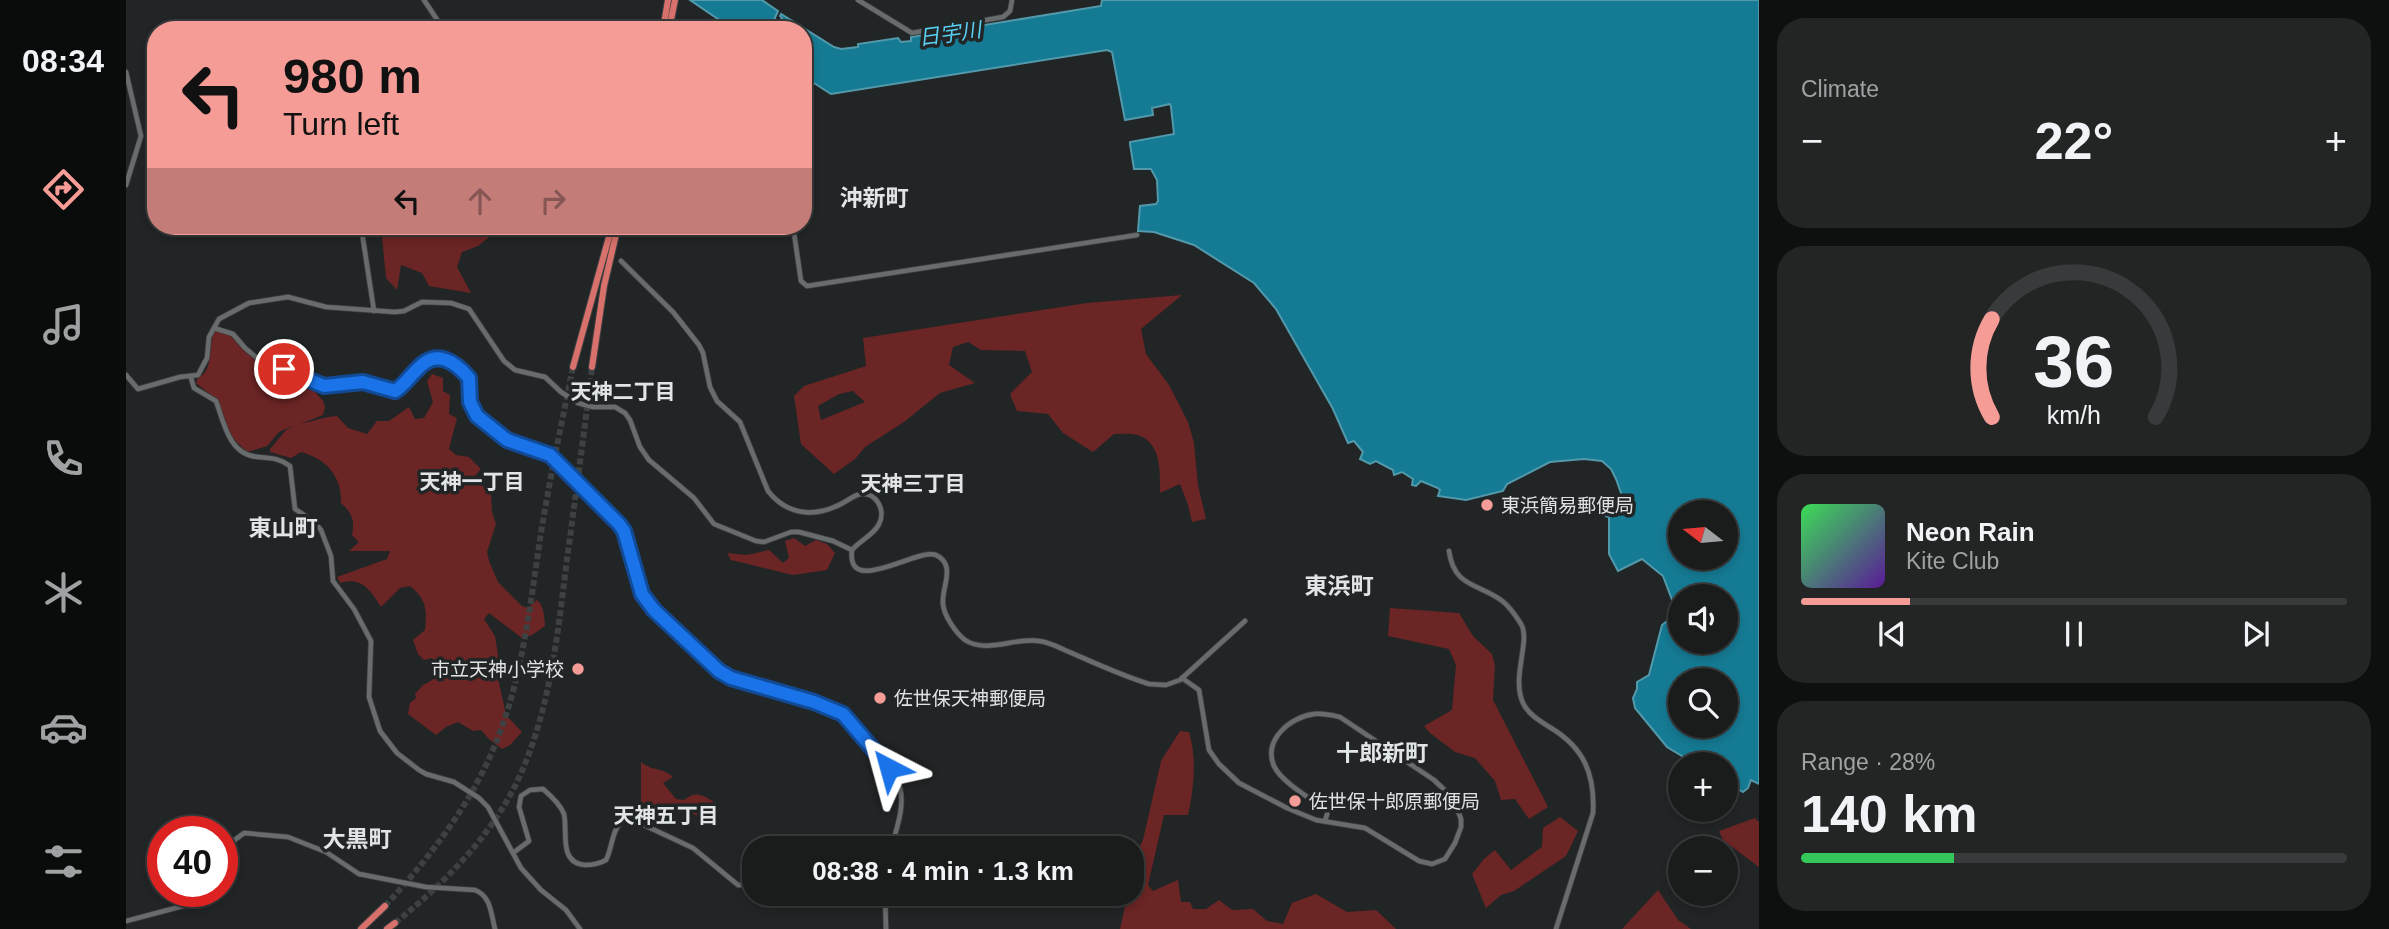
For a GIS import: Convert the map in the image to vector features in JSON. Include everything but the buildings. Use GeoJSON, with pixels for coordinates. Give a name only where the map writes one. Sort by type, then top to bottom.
{"type":"FeatureCollection","features":[{"type":"Feature","properties":{"kind":"highway"},"geometry":{"type":"LineString","coordinates":[[668,21],[671,0]]}},
{"type":"Feature","properties":{"kind":"highway"},"geometry":{"type":"LineString","coordinates":[[573,366],[609,235]]}},
{"type":"Feature","properties":{"kind":"highway"},"geometry":{"type":"LineString","coordinates":[[592,367],[604,286],[616,235]]}},
{"type":"Feature","properties":{"kind":"highway"},"geometry":{"type":"LineString","coordinates":[[361,929],[385,906]]}},
{"type":"Feature","properties":{"kind":"highway"},"geometry":{"type":"LineString","coordinates":[[387,929],[395,923]]}},
{"type":"Feature","properties":{"kind":"street"},"geometry":{"type":"LineString","coordinates":[[424,0],[438,21]]}},
{"type":"Feature","properties":{"kind":"street"},"geometry":{"type":"LineString","coordinates":[[668,21],[671,0]]}},
{"type":"Feature","properties":{"kind":"street"},"geometry":{"type":"LineString","coordinates":[[858,0],[912,33],[1003,17],[1010,11],[1012,0]]}},
{"type":"Feature","properties":{"kind":"street"},"geometry":{"type":"LineString","coordinates":[[126,72],[141,136],[126,185]]}},
{"type":"Feature","properties":{"kind":"street"},"geometry":{"type":"LineString","coordinates":[[362,235],[374,311]]}},
{"type":"Feature","properties":{"kind":"street"},"geometry":{"type":"LineString","coordinates":[[794,235],[800,281],[807,286],[1137,235]]}},
{"type":"Feature","properties":{"kind":"street"},"geometry":{"type":"LineString","coordinates":[[621,261],[673,313],[699,345],[713,393],[722,407],[740,422],[768,491],[774,499],[790,509],[808,514],[822,512],[859,494],[869,495],[878,503],[881,512],[879,525],[852,550],[851,556],[855,565],[865,571],[876,570],[923,553],[935,554],[946,566],[944,611],[965,639],[982,646],[1039,641],[1149,684],[1166,685],[1182,678],[1245,621]]}},
{"type":"Feature","properties":{"kind":"street"},"geometry":{"type":"LineString","coordinates":[[126,375],[138,389],[180,377],[191,378],[202,371],[207,358],[209,337],[219,319],[249,303],[295,298],[326,307],[404,311],[418,304],[451,303],[469,309],[504,361],[516,370],[545,377],[561,392],[583,405],[615,407],[625,413],[640,447],[649,460],[694,498],[713,524],[756,541],[769,541],[791,532],[799,532],[833,541],[852,550]]}},
{"type":"Feature","properties":{"kind":"street"},"geometry":{"type":"LineString","coordinates":[[214,328],[233,334],[245,348],[268,366],[284,369],[324,386],[363,382],[395,391],[429,359],[439,358],[457,366],[469,378],[470,402],[477,416],[507,440],[550,455],[619,524],[624,531],[642,594],[654,610],[719,671],[731,678],[832,708],[850,720],[889,768],[900,789],[900,813],[894,836]]}},
{"type":"Feature","properties":{"kind":"street"},"geometry":{"type":"LineString","coordinates":[[191,378],[194,388],[216,401],[225,431],[241,451],[249,456],[276,458],[290,466],[295,509],[321,530],[331,556],[334,581],[354,609],[371,641],[369,696],[380,731],[397,753],[419,770],[454,782],[479,798],[488,807],[513,853],[534,883],[566,910],[580,929]]}},
{"type":"Feature","properties":{"kind":"street"},"geometry":{"type":"LineString","coordinates":[[1449,551],[1464,582],[1503,601],[1521,625],[1524,638],[1518,675],[1523,704],[1534,717],[1570,740],[1586,762],[1593,797],[1593,813],[1556,929]]}},
{"type":"Feature","properties":{"kind":"street"},"geometry":{"type":"LineString","coordinates":[[1182,678],[1199,690],[1209,750],[1239,783],[1315,820],[1365,828],[1419,861],[1432,864],[1449,854],[1461,827],[1461,819],[1453,798],[1434,780],[1340,717],[1326,713],[1287,724],[1274,741],[1272,757],[1284,779],[1328,811],[1325,821]]}},
{"type":"Feature","properties":{"kind":"street"},"geometry":{"type":"LineString","coordinates":[[513,853],[529,841],[519,807],[521,796],[530,790],[543,789],[564,813],[564,839],[568,852],[573,860],[580,864],[598,864],[606,860],[616,827],[621,821],[631,819],[693,848],[731,882],[742,887]]}},
{"type":"Feature","properties":{"kind":"street"},"geometry":{"type":"LineString","coordinates":[[238,838],[244,833],[288,837],[326,852],[359,874],[426,887],[475,890],[487,899],[495,929]]}},
{"type":"Feature","properties":{"kind":"street"},"geometry":{"type":"LineString","coordinates":[[885,906],[886,929]]}},
{"type":"Feature","properties":{"kind":"street"},"geometry":{"type":"LineString","coordinates":[[126,921],[179,907]]}},
{"type":"Feature","properties":{"kind":"shaded area"},"geometry":{"type":"Polygon","coordinates":[[[382,235],[492,235],[478,246],[462,252],[457,267],[471,293],[429,286],[422,273],[401,265],[397,290],[386,278],[382,235]]]}},
{"type":"Feature","properties":{"kind":"shaded area"},"geometry":{"type":"Polygon","coordinates":[[[1182,295],[1141,329],[1146,354],[1169,385],[1188,422],[1206,519],[1192,522],[1180,484],[1160,493],[1158,459],[1151,444],[1145,439],[1134,434],[1114,434],[1093,452],[1063,433],[1048,414],[1017,411],[1010,394],[1032,372],[1025,351],[981,350],[968,342],[953,347],[949,365],[975,383],[940,393],[904,422],[865,447],[855,459],[834,474],[801,444],[794,396],[804,386],[866,366],[863,338],[1087,303],[1182,295]],[[853,391],[839,394],[818,406],[821,420],[865,402],[853,391]]]}},
{"type":"Feature","properties":{"kind":"shaded area"},"geometry":{"type":"Polygon","coordinates":[[[216,330],[231,336],[243,350],[269,368],[292,376],[299,385],[314,391],[323,401],[323,415],[300,424],[337,416],[348,428],[367,434],[377,421],[389,421],[409,407],[415,419],[424,418],[433,402],[427,381],[432,374],[443,378],[443,391],[450,395],[449,414],[457,418],[449,449],[456,455],[469,457],[481,469],[473,478],[491,493],[496,524],[487,552],[489,561],[498,582],[522,606],[528,608],[537,600],[543,612],[545,626],[522,638],[489,613],[484,619],[495,636],[498,655],[496,669],[506,715],[522,732],[510,745],[502,749],[481,730],[473,731],[458,722],[436,735],[408,714],[410,703],[423,685],[445,673],[432,658],[424,660],[418,654],[413,640],[425,630],[426,611],[423,601],[410,586],[400,588],[381,607],[369,590],[360,583],[340,583],[337,577],[387,559],[390,551],[349,551],[359,542],[352,535],[352,517],[341,503],[339,485],[331,470],[318,459],[301,452],[291,458],[270,452],[286,430],[295,425],[279,432],[267,446],[247,452],[230,435],[217,400],[196,383],[207,369],[216,330]]]}},
{"type":"Feature","properties":{"kind":"shaded area"},"geometry":{"type":"Polygon","coordinates":[[[794,538],[805,546],[816,540],[827,544],[835,553],[827,570],[793,575],[731,560],[727,553],[747,555],[769,550],[783,563],[789,558],[785,541],[794,538]]]}},
{"type":"Feature","properties":{"kind":"shaded area"},"geometry":{"type":"Polygon","coordinates":[[[1390,608],[1459,613],[1473,636],[1492,654],[1495,665],[1493,700],[1548,807],[1529,819],[1515,799],[1501,800],[1495,781],[1475,758],[1455,752],[1424,726],[1452,710],[1456,665],[1449,649],[1388,636],[1390,608]]]}},
{"type":"Feature","properties":{"kind":"shaded area"},"geometry":{"type":"Polygon","coordinates":[[[1180,731],[1189,732],[1194,774],[1188,815],[1164,815],[1148,885],[1153,891],[1178,880],[1181,902],[1190,902],[1193,909],[1206,909],[1219,900],[1232,910],[1253,909],[1267,921],[1283,924],[1292,903],[1316,894],[1347,912],[1376,910],[1396,929],[1120,929],[1125,906],[1144,906],[1144,836],[1161,761],[1180,731]]]}},
{"type":"Feature","properties":{"kind":"shaded area"},"geometry":{"type":"Polygon","coordinates":[[[641,762],[673,777],[663,783],[676,799],[684,800],[692,795],[699,795],[714,802],[704,810],[704,818],[679,812],[654,822],[652,815],[645,812],[641,802],[641,762]]]}},
{"type":"Feature","properties":{"kind":"shaded area"},"geometry":{"type":"Polygon","coordinates":[[[1560,817],[1578,831],[1566,856],[1514,891],[1501,895],[1486,908],[1472,874],[1484,859],[1495,850],[1511,870],[1542,847],[1543,828],[1560,817]]]}},
{"type":"Feature","properties":{"kind":"shaded area"},"geometry":{"type":"Polygon","coordinates":[[[1755,818],[1759,822],[1759,867],[1738,851],[1738,836],[1721,836],[1719,831],[1755,818]]]}},
{"type":"Feature","properties":{"kind":"shaded area"},"geometry":{"type":"Polygon","coordinates":[[[1658,890],[1678,920],[1691,929],[1622,929],[1658,890]]]}},
{"type":"Feature","properties":{"kind":"water"},"geometry":{"type":"Polygon","coordinates":[[[690,0],[762,0],[778,11],[775,21],[721,21],[690,0]]]}},
{"type":"Feature","properties":{"kind":"water","name":"日宇川"},"geometry":{"type":"Polygon","coordinates":[[[1102,0],[1759,0],[1759,784],[1751,780],[1743,792],[1738,789],[1738,752],[1675,752],[1667,747],[1635,708],[1633,698],[1637,682],[1649,675],[1662,625],[1668,620],[1668,654],[1738,654],[1738,584],[1668,584],[1668,589],[1663,576],[1642,559],[1618,571],[1609,554],[1609,517],[1605,516],[1607,509],[1614,513],[1621,511],[1621,493],[1611,469],[1602,461],[1584,459],[1550,462],[1507,484],[1503,491],[1466,500],[1438,496],[1438,488],[1421,481],[1416,486],[1412,485],[1413,479],[1402,472],[1394,475],[1393,470],[1376,461],[1370,464],[1360,459],[1363,452],[1354,441],[1348,443],[1333,409],[1276,309],[1254,283],[1194,245],[1154,232],[1138,231],[1140,206],[1156,204],[1158,201],[1157,180],[1151,169],[1134,169],[1130,142],[1174,134],[1171,107],[1170,104],[1152,108],[1153,115],[1125,120],[1112,52],[1107,50],[831,94],[812,82],[812,33],[841,49],[898,38],[901,42],[911,41],[911,37],[1101,6],[1102,0]]]}},
{"type":"Feature","properties":{"kind":"water"},"geometry":{"type":"Polygon","coordinates":[[[781,14],[792,21],[780,21],[782,18],[781,14]]]}},
{"type":"Feature","properties":{"kind":"tunnel"},"geometry":{"type":"LineString","coordinates":[[385,906],[433,850],[461,810],[485,767],[505,719],[519,667],[573,367]]}},
{"type":"Feature","properties":{"kind":"tunnel"},"geometry":{"type":"LineString","coordinates":[[395,923],[447,877],[478,842],[505,804],[527,758],[544,705],[555,650],[592,367]]}},
{"type":"Feature","properties":{"kind":"place","name":"東浜簡易郵便局"},"geometry":{"type":"Point","coordinates":[1487,505]}},
{"type":"Feature","properties":{"kind":"place","name":"市立天神小学校"},"geometry":{"type":"Point","coordinates":[578,669]}},
{"type":"Feature","properties":{"kind":"place","name":"佐世保天神郵便局"},"geometry":{"type":"Point","coordinates":[880,698]}},
{"type":"Feature","properties":{"kind":"place","name":"佐世保十郎原郵便局"},"geometry":{"type":"Point","coordinates":[1295,801]}},
{"type":"Feature","properties":{"kind":"district","name":"沖新町"},"geometry":{"type":"Point","coordinates":[874,198]}},
{"type":"Feature","properties":{"kind":"district","name":"天神二丁目"},"geometry":{"type":"Point","coordinates":[623,392]}},
{"type":"Feature","properties":{"kind":"district","name":"天神一丁目"},"geometry":{"type":"Point","coordinates":[472,482]}},
{"type":"Feature","properties":{"kind":"district","name":"天神三丁目"},"geometry":{"type":"Point","coordinates":[913,484]}},
{"type":"Feature","properties":{"kind":"district","name":"東山町"},"geometry":{"type":"Point","coordinates":[283,528]}},
{"type":"Feature","properties":{"kind":"district","name":"東浜町"},"geometry":{"type":"Point","coordinates":[1339,586]}},
{"type":"Feature","properties":{"kind":"district","name":"十郎新町"},"geometry":{"type":"Point","coordinates":[1382,753]}},
{"type":"Feature","properties":{"kind":"district","name":"天神五丁目"},"geometry":{"type":"Point","coordinates":[666,816]}},
{"type":"Feature","properties":{"kind":"district","name":"大黒町"},"geometry":{"type":"Point","coordinates":[357,839]}},
{"type":"Feature","properties":{"kind":"route"},"geometry":{"type":"LineString","coordinates":[[284,369],[329,387],[363,382],[395,391],[429,359],[439,358],[452,363],[469,378],[470,402],[477,416],[501,437],[550,455],[619,524],[631,552],[642,594],[654,610],[719,671],[731,678],[814,702],[843,714],[889,768]]}}]}
